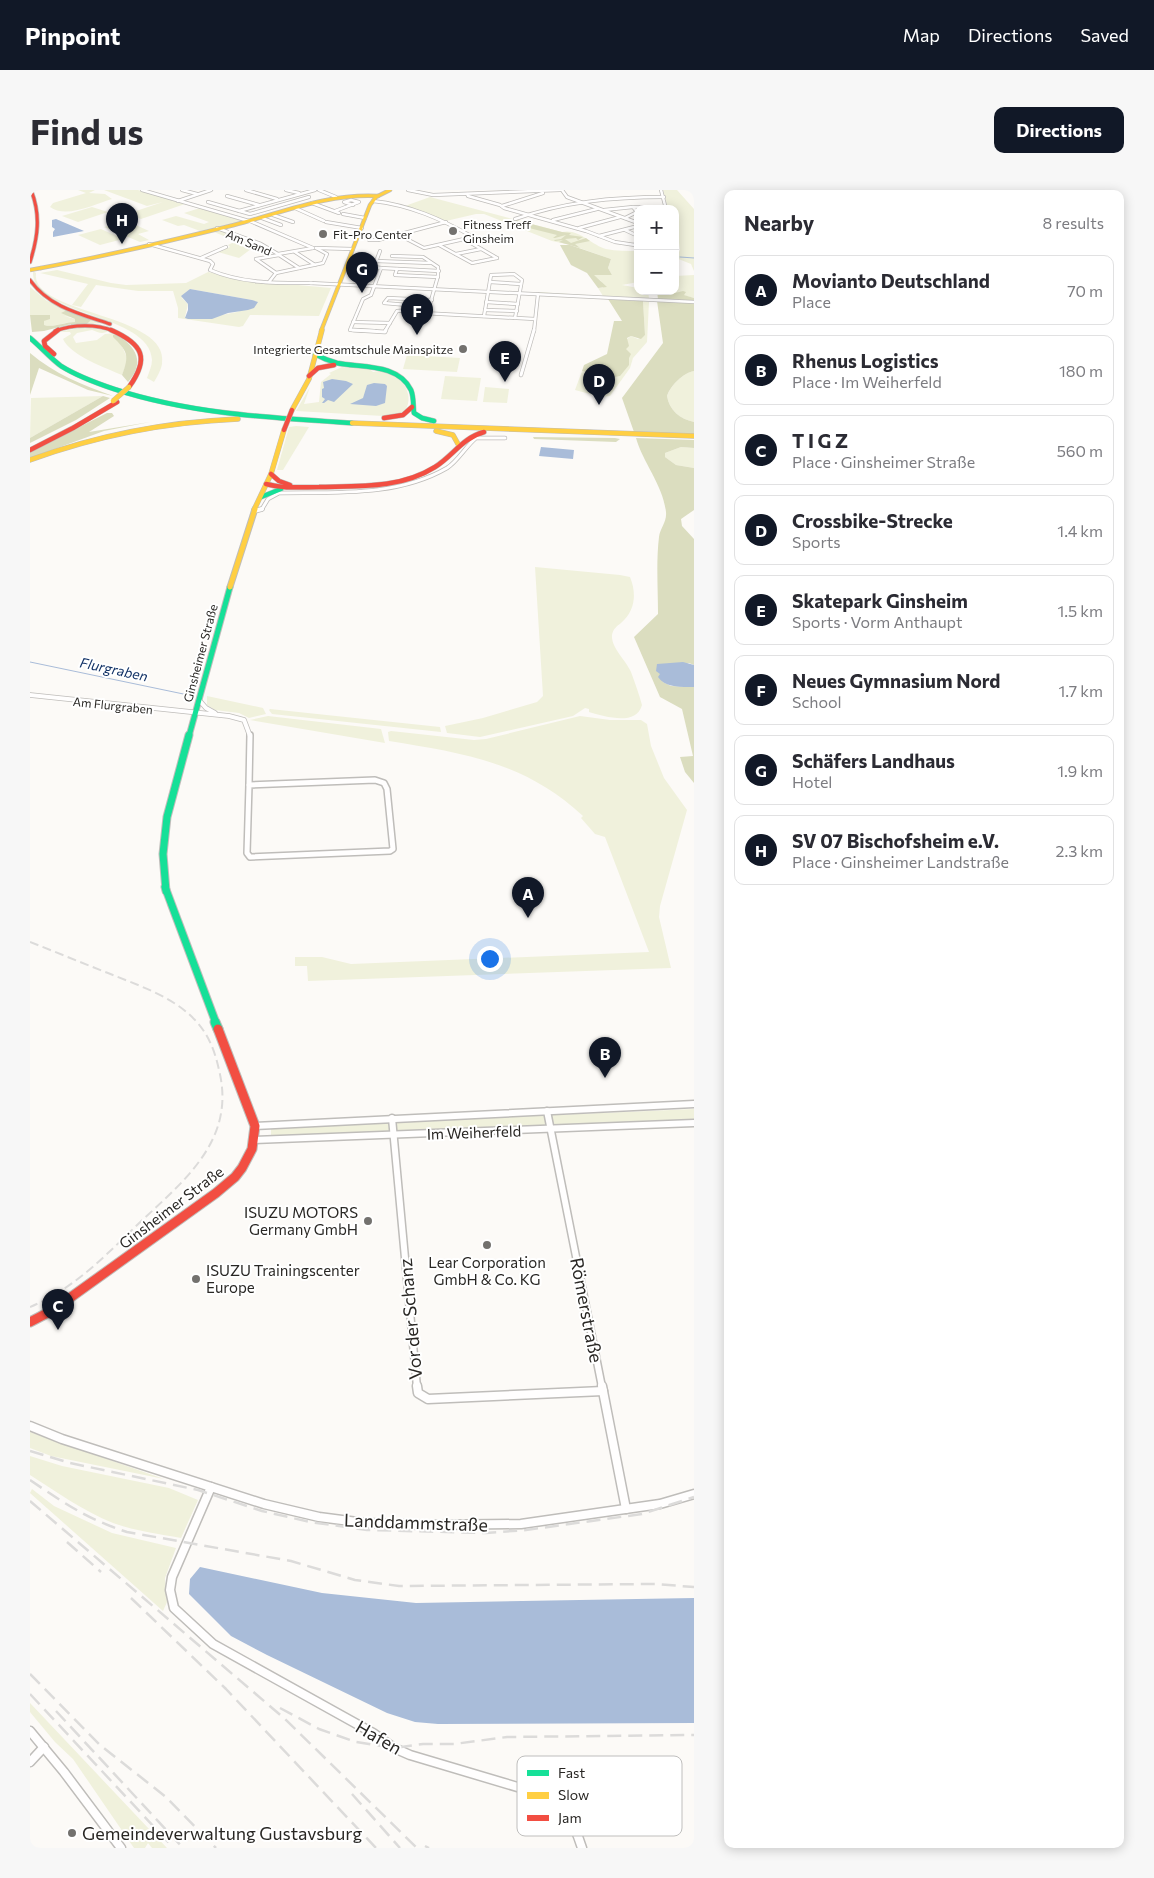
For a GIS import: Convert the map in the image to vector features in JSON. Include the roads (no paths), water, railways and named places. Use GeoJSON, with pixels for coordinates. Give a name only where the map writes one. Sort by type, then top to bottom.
{"type":"FeatureCollection","features":[{"type":"Feature","properties":{"kind":"main road"},"geometry":{"type":"LineString","coordinates":[[31,190],[38,206],[40,222],[38,239],[31,256]]}},
{"type":"Feature","properties":{"kind":"main road"},"geometry":{"type":"LineString","coordinates":[[30,197],[36,216],[30,270],[250,221],[336,197],[358,194],[379,195],[365,218],[338,285],[323,325],[309,376]]}},
{"type":"Feature","properties":{"kind":"main road"},"geometry":{"type":"LineString","coordinates":[[30,280],[38,293],[49,300],[114,325],[139,341],[146,350],[148,364],[143,378],[115,402],[73,428],[30,448]]}},
{"type":"Feature","properties":{"kind":"main road"},"geometry":{"type":"LineString","coordinates":[[74,366],[48,349],[44,343],[46,338],[58,330],[76,326],[102,327],[120,332],[134,342],[142,357],[140,373],[131,388]]}},
{"type":"Feature","properties":{"kind":"main road"},"geometry":{"type":"LineString","coordinates":[[30,337],[47,352],[120,386],[176,400],[250,410],[496,427]]}},
{"type":"Feature","properties":{"kind":"main road"},"geometry":{"type":"LineString","coordinates":[[30,337],[52,360],[94,382],[130,394],[173,404],[226,412],[299,419],[694,437]]}},
{"type":"Feature","properties":{"kind":"main road"},"geometry":{"type":"LineString","coordinates":[[30,347],[67,375],[118,396],[190,412],[274,420],[506,435]]}},
{"type":"Feature","properties":{"kind":"main road"},"geometry":{"type":"LineString","coordinates":[[315,354],[331,363]]}},
{"type":"Feature","properties":{"kind":"main road"},"geometry":{"type":"LineString","coordinates":[[312,363],[352,365],[382,370],[403,379],[409,385],[412,392],[412,408],[414,413],[422,418],[460,424]]}},
{"type":"Feature","properties":{"kind":"main road"},"geometry":{"type":"LineString","coordinates":[[309,376],[318,368],[331,363]]}},
{"type":"Feature","properties":{"kind":"main road","name":"Ginsheimer Straße"},"geometry":{"type":"LineString","coordinates":[[30,1322],[53,1310],[216,1193],[242,1168],[250,1155],[255,1126],[244,1090],[165,887],[162,873],[164,832],[179,770],[242,545],[260,496],[271,474],[284,430],[309,376]]}},
{"type":"Feature","properties":{"kind":"main road"},"geometry":{"type":"LineString","coordinates":[[361,418],[395,417],[403,415],[412,408]]}},
{"type":"Feature","properties":{"kind":"main road"},"geometry":{"type":"LineString","coordinates":[[30,460],[93,437],[148,424],[208,419],[274,420]]}},
{"type":"Feature","properties":{"kind":"main road"},"geometry":{"type":"LineString","coordinates":[[422,429],[450,434],[456,437],[458,444]]}},
{"type":"Feature","properties":{"kind":"main road"},"geometry":{"type":"LineString","coordinates":[[266,484],[314,488],[370,486],[410,478],[440,464],[450,456],[464,438],[473,434],[617,434]]}},
{"type":"Feature","properties":{"kind":"main road"},"geometry":{"type":"LineString","coordinates":[[271,474],[285,486]]}},
{"type":"Feature","properties":{"kind":"main road"},"geometry":{"type":"LineString","coordinates":[[260,496],[285,486]]}},
{"type":"Feature","properties":{"kind":"street"},"geometry":{"type":"LineString","coordinates":[[142,190],[250,221],[314,248],[327,256],[323,263],[315,266],[276,273],[269,282]]}},
{"type":"Feature","properties":{"kind":"street"},"geometry":{"type":"LineString","coordinates":[[182,190],[197,194]]}},
{"type":"Feature","properties":{"kind":"street"},"geometry":{"type":"LineString","coordinates":[[178,201],[211,190]]}},
{"type":"Feature","properties":{"kind":"street"},"geometry":{"type":"LineString","coordinates":[[246,190],[280,200]]}},
{"type":"Feature","properties":{"kind":"street"},"geometry":{"type":"LineString","coordinates":[[208,202],[250,214],[309,197],[286,190]]}},
{"type":"Feature","properties":{"kind":"street"},"geometry":{"type":"LineString","coordinates":[[225,214],[315,190]]}},
{"type":"Feature","properties":{"kind":"street"},"geometry":{"type":"LineString","coordinates":[[321,190],[336,197]]}},
{"type":"Feature","properties":{"kind":"street"},"geometry":{"type":"LineString","coordinates":[[408,190],[429,195],[561,190],[565,196],[576,201],[634,223]]}},
{"type":"Feature","properties":{"kind":"street"},"geometry":{"type":"LineString","coordinates":[[416,192],[423,190]]}},
{"type":"Feature","properties":{"kind":"street"},"geometry":{"type":"LineString","coordinates":[[661,190],[665,205]]}},
{"type":"Feature","properties":{"kind":"street"},"geometry":{"type":"LineString","coordinates":[[502,206],[545,191]]}},
{"type":"Feature","properties":{"kind":"street"},"geometry":{"type":"LineString","coordinates":[[484,200],[502,192]]}},
{"type":"Feature","properties":{"kind":"street"},"geometry":{"type":"LineString","coordinates":[[467,194],[468,196],[577,228],[615,242],[634,245]]}},
{"type":"Feature","properties":{"kind":"street"},"geometry":{"type":"LineString","coordinates":[[379,195],[446,222],[473,237],[424,248],[397,234]]}},
{"type":"Feature","properties":{"kind":"street"},"geometry":{"type":"LineString","coordinates":[[227,196],[259,205]]}},
{"type":"Feature","properties":{"kind":"street"},"geometry":{"type":"LineString","coordinates":[[515,219],[526,214],[576,201],[664,197]]}},
{"type":"Feature","properties":{"kind":"street"},"geometry":{"type":"LineString","coordinates":[[335,211],[353,205],[359,202],[351,200],[344,202],[353,205]]}},
{"type":"Feature","properties":{"kind":"street"},"geometry":{"type":"LineString","coordinates":[[270,202],[280,206]]}},
{"type":"Feature","properties":{"kind":"street"},"geometry":{"type":"LineString","coordinates":[[312,204],[341,214],[365,218]]}},
{"type":"Feature","properties":{"kind":"street"},"geometry":{"type":"LineString","coordinates":[[602,210],[633,207],[637,212],[625,218]]}},
{"type":"Feature","properties":{"kind":"street"},"geometry":{"type":"LineString","coordinates":[[295,208],[325,222],[362,228]]}},
{"type":"Feature","properties":{"kind":"street"},"geometry":{"type":"LineString","coordinates":[[551,221],[598,208]]}},
{"type":"Feature","properties":{"kind":"street"},"geometry":{"type":"LineString","coordinates":[[273,215],[293,222]]}},
{"type":"Feature","properties":{"kind":"street"},"geometry":{"type":"LineString","coordinates":[[577,228],[620,217]]}},
{"type":"Feature","properties":{"kind":"street"},"geometry":{"type":"LineString","coordinates":[[262,218],[281,225]]}},
{"type":"Feature","properties":{"kind":"street"},"geometry":{"type":"LineString","coordinates":[[369,240],[378,240],[446,222]]}},
{"type":"Feature","properties":{"kind":"street"},"geometry":{"type":"LineString","coordinates":[[599,236],[634,227]]}},
{"type":"Feature","properties":{"kind":"street","name":"Am Sand"},"geometry":{"type":"LineString","coordinates":[[217,228],[280,254],[300,268]]}},
{"type":"Feature","properties":{"kind":"street"},"geometry":{"type":"LineString","coordinates":[[625,230],[634,235]]}},
{"type":"Feature","properties":{"kind":"street"},"geometry":{"type":"LineString","coordinates":[[439,244],[472,263],[497,258],[464,239]]}},
{"type":"Feature","properties":{"kind":"street"},"geometry":{"type":"LineString","coordinates":[[150,244],[201,258],[212,263],[210,270],[213,272],[237,278],[269,282],[329,283],[348,286],[694,302]]}},
{"type":"Feature","properties":{"kind":"street"},"geometry":{"type":"LineString","coordinates":[[201,258],[226,247]]}},
{"type":"Feature","properties":{"kind":"street"},"geometry":{"type":"LineString","coordinates":[[276,273],[256,259],[314,248],[353,249]]}},
{"type":"Feature","properties":{"kind":"street"},"geometry":{"type":"LineString","coordinates":[[456,254],[481,249]]}},
{"type":"Feature","properties":{"kind":"street"},"geometry":{"type":"LineString","coordinates":[[380,251],[374,267],[439,271]]}},
{"type":"Feature","properties":{"kind":"street"},"geometry":{"type":"LineString","coordinates":[[295,252],[315,266]]}},
{"type":"Feature","properties":{"kind":"street"},"geometry":{"type":"LineString","coordinates":[[381,268],[371,295],[363,299],[350,330],[385,332],[397,311],[413,310],[429,305],[432,300],[438,277],[438,267],[423,258],[392,256]]}},
{"type":"Feature","properties":{"kind":"street"},"geometry":{"type":"LineString","coordinates":[[376,261],[432,263]]}},
{"type":"Feature","properties":{"kind":"street"},"geometry":{"type":"LineString","coordinates":[[397,269],[395,275],[438,277]]}},
{"type":"Feature","properties":{"kind":"street"},"geometry":{"type":"LineString","coordinates":[[484,316],[492,275],[514,274],[522,280],[515,318]]}},
{"type":"Feature","properties":{"kind":"street"},"geometry":{"type":"LineString","coordinates":[[490,282],[521,284]]}},
{"type":"Feature","properties":{"kind":"street"},"geometry":{"type":"LineString","coordinates":[[310,283],[359,286]]}},
{"type":"Feature","properties":{"kind":"street"},"geometry":{"type":"LineString","coordinates":[[521,375],[533,336],[538,294]]}},
{"type":"Feature","properties":{"kind":"street"},"geometry":{"type":"LineString","coordinates":[[421,307],[384,303],[388,298],[432,300]]}},
{"type":"Feature","properties":{"kind":"street"},"geometry":{"type":"LineString","coordinates":[[486,302],[518,304]]}},
{"type":"Feature","properties":{"kind":"street"},"geometry":{"type":"LineString","coordinates":[[413,310],[423,313],[535,319]]}},
{"type":"Feature","properties":{"kind":"street"},"geometry":{"type":"LineString","coordinates":[[485,310],[517,311]]}},
{"type":"Feature","properties":{"kind":"street"},"geometry":{"type":"LineString","coordinates":[[353,322],[388,325]]}},
{"type":"Feature","properties":{"kind":"street"},"geometry":{"type":"LineString","coordinates":[[254,511],[262,509],[268,499],[279,494],[365,491],[412,483],[449,467],[476,438],[506,435]]}},
{"type":"Feature","properties":{"kind":"street","name":"Am Flurgraben"},"geometry":{"type":"LineString","coordinates":[[30,695],[240,718],[247,724],[250,732],[248,785]]}},
{"type":"Feature","properties":{"kind":"street"},"geometry":{"type":"LineString","coordinates":[[199,700],[209,711],[219,715]]}},
{"type":"Feature","properties":{"kind":"street"},"geometry":{"type":"LineString","coordinates":[[375,780],[382,782],[386,785],[394,847],[392,850],[250,857],[247,853],[248,785],[375,780]]}},
{"type":"Feature","properties":{"kind":"street","name":"Im Weiherfeld"},"geometry":{"type":"LineString","coordinates":[[255,1126],[694,1104]]}},
{"type":"Feature","properties":{"kind":"street","name":"Römerstraße"},"geometry":{"type":"LineString","coordinates":[[547,1111],[626,1509]]}},
{"type":"Feature","properties":{"kind":"street","name":"Vor der Schanz"},"geometry":{"type":"LineString","coordinates":[[392,1118],[418,1393],[428,1399],[603,1391]]}},
{"type":"Feature","properties":{"kind":"street","name":"Im Weiherfeld"},"geometry":{"type":"LineString","coordinates":[[254,1140],[694,1123]]}},
{"type":"Feature","properties":{"kind":"street","name":"Landdammstraße"},"geometry":{"type":"LineString","coordinates":[[30,1426],[62,1439],[264,1504],[319,1517],[365,1524],[521,1524],[660,1504],[694,1494]]}},
{"type":"Feature","properties":{"kind":"street","name":"Hafen"},"geometry":{"type":"LineString","coordinates":[[210,1487],[172,1577],[170,1590],[174,1608],[212,1644],[373,1733],[394,1748],[410,1755],[517,1787]]}},
{"type":"Feature","properties":{"kind":"street"},"geometry":{"type":"LineString","coordinates":[[30,1730],[121,1848]]}},
{"type":"Feature","properties":{"kind":"street"},"geometry":{"type":"LineString","coordinates":[[30,1762],[44,1747]]}},
{"type":"Feature","properties":{"kind":"street","name":"Hafen"},"geometry":{"type":"LineString","coordinates":[[578,1836],[582,1848]]}},
{"type":"Feature","properties":{"kind":"water"},"geometry":{"type":"Polygon","coordinates":[[[56,219],[84,231],[53,237],[55,229],[52,227],[52,220],[56,219]]]}},
{"type":"Feature","properties":{"kind":"water"},"geometry":{"type":"Polygon","coordinates":[[[190,289],[258,302],[254,308],[228,313],[212,319],[188,319],[185,318],[188,304],[181,296],[190,289]]]}},
{"type":"Feature","properties":{"kind":"water"},"geometry":{"type":"Polygon","coordinates":[[[332,379],[353,384],[334,402],[328,400],[322,403],[325,399],[322,397],[323,382],[332,379]]]}},
{"type":"Feature","properties":{"kind":"water"},"geometry":{"type":"Polygon","coordinates":[[[374,383],[387,386],[385,403],[376,406],[350,404],[363,398],[367,385],[374,383]]]}},
{"type":"Feature","properties":{"kind":"water"},"geometry":{"type":"Polygon","coordinates":[[[541,447],[574,450],[573,459],[539,456],[541,447]]]}},
{"type":"Feature","properties":{"kind":"water"},"geometry":{"type":"Polygon","coordinates":[[[683,662],[694,665],[694,687],[669,685],[658,677],[660,674],[656,671],[657,664],[683,662]]]}},
{"type":"Feature","properties":{"kind":"water"},"geometry":{"type":"Polygon","coordinates":[[[200,1567],[322,1593],[416,1603],[694,1598],[694,1723],[438,1724],[415,1722],[387,1713],[231,1636],[189,1594],[190,1579],[200,1567]]]}},
{"type":"Feature","properties":{"kind":"waterway"},"geometry":{"type":"LineString","coordinates":[[680,257],[694,258]]}},
{"type":"Feature","properties":{"kind":"waterway","name":"Flurgraben"},"geometry":{"type":"LineString","coordinates":[[30,662],[193,696]]}},
{"type":"Feature","properties":{"kind":"railway"},"geometry":{"type":"LineString","coordinates":[[30,942],[142,987],[165,998],[185,1011],[199,1024],[210,1043],[219,1070],[222,1096],[220,1119],[212,1140],[201,1159],[187,1177],[86,1272],[46,1300],[30,1307]]}},
{"type":"Feature","properties":{"kind":"railway"},"geometry":{"type":"LineString","coordinates":[[30,1451],[70,1463],[198,1490],[262,1511],[310,1522],[367,1530],[486,1533],[526,1530],[642,1514],[694,1497]]}},
{"type":"Feature","properties":{"kind":"railway"},"geometry":{"type":"LineString","coordinates":[[30,1480],[88,1516],[127,1532],[291,1561],[355,1580],[399,1586],[655,1584],[694,1587]]}},
{"type":"Feature","properties":{"kind":"railway"},"geometry":{"type":"LineString","coordinates":[[30,1501],[285,1719],[417,1848]]}},
{"type":"Feature","properties":{"kind":"railway"},"geometry":{"type":"LineString","coordinates":[[67,1542],[101,1572]]}},
{"type":"Feature","properties":{"kind":"railway"},"geometry":{"type":"LineString","coordinates":[[131,1598],[226,1689],[376,1848]]}},
{"type":"Feature","properties":{"kind":"railway"},"geometry":{"type":"LineString","coordinates":[[30,1674],[100,1745],[166,1797],[216,1848]]}},
{"type":"Feature","properties":{"kind":"railway"},"geometry":{"type":"LineString","coordinates":[[30,1694],[170,1844]]}},
{"type":"Feature","properties":{"kind":"railway"},"geometry":{"type":"LineString","coordinates":[[280,1708],[319,1729],[356,1742],[394,1748],[423,1744],[454,1744],[507,1737],[694,1735]]}},
{"type":"Feature","properties":{"kind":"railway"},"geometry":{"type":"LineString","coordinates":[[56,1711],[183,1848]]}},
{"type":"Feature","properties":{"kind":"railway"},"geometry":{"type":"LineString","coordinates":[[352,1794],[400,1848]]}},
{"type":"Feature","properties":{"kind":"railway"},"geometry":{"type":"LineString","coordinates":[[425,1846],[429,1848]]}},
{"type":"Feature","properties":{"kind":"place","name":"Fitness Treff Ginsheim"},"geometry":{"type":"Point","coordinates":[453,231]}},
{"type":"Feature","properties":{"kind":"place","name":"Fit-Pro Center"},"geometry":{"type":"Point","coordinates":[323,234]}},
{"type":"Feature","properties":{"kind":"place","name":"SV 07 Bischofsheim e.V."},"geometry":{"type":"Point","coordinates":[122,244]}},
{"type":"Feature","properties":{"kind":"place","name":"Schäfers Landhaus"},"geometry":{"type":"Point","coordinates":[362,293]}},
{"type":"Feature","properties":{"kind":"place","name":"Neues Gymnasium Nord"},"geometry":{"type":"Point","coordinates":[417,335]}},
{"type":"Feature","properties":{"kind":"place","name":"Integrierte Gesamtschule Mainspitze"},"geometry":{"type":"Point","coordinates":[463,349]}},
{"type":"Feature","properties":{"kind":"place","name":"Skatepark Ginsheim"},"geometry":{"type":"Point","coordinates":[505,382]}},
{"type":"Feature","properties":{"kind":"place","name":"Crossbike-Strecke"},"geometry":{"type":"Point","coordinates":[599,405]}},
{"type":"Feature","properties":{"kind":"place","name":"Movianto Deutschland"},"geometry":{"type":"Point","coordinates":[528,918]}},
{"type":"Feature","properties":{"kind":"place","name":"Rhenus Logistics"},"geometry":{"type":"Point","coordinates":[605,1078]}},
{"type":"Feature","properties":{"kind":"place","name":"ISUZU MOTORS Germany GmbH"},"geometry":{"type":"Point","coordinates":[368,1221]}},
{"type":"Feature","properties":{"kind":"place","name":"Lear Corporation GmbH & Co. KG"},"geometry":{"type":"Point","coordinates":[487,1245]}},
{"type":"Feature","properties":{"kind":"place","name":"ISUZU Trainingscenter Europe"},"geometry":{"type":"Point","coordinates":[196,1279]}},
{"type":"Feature","properties":{"kind":"place","name":"T I G Z"},"geometry":{"type":"Point","coordinates":[58,1330]}},
{"type":"Feature","properties":{"kind":"place","name":"Gemeindeverwaltung Gustavsburg"},"geometry":{"type":"Point","coordinates":[72,1833]}}]}
